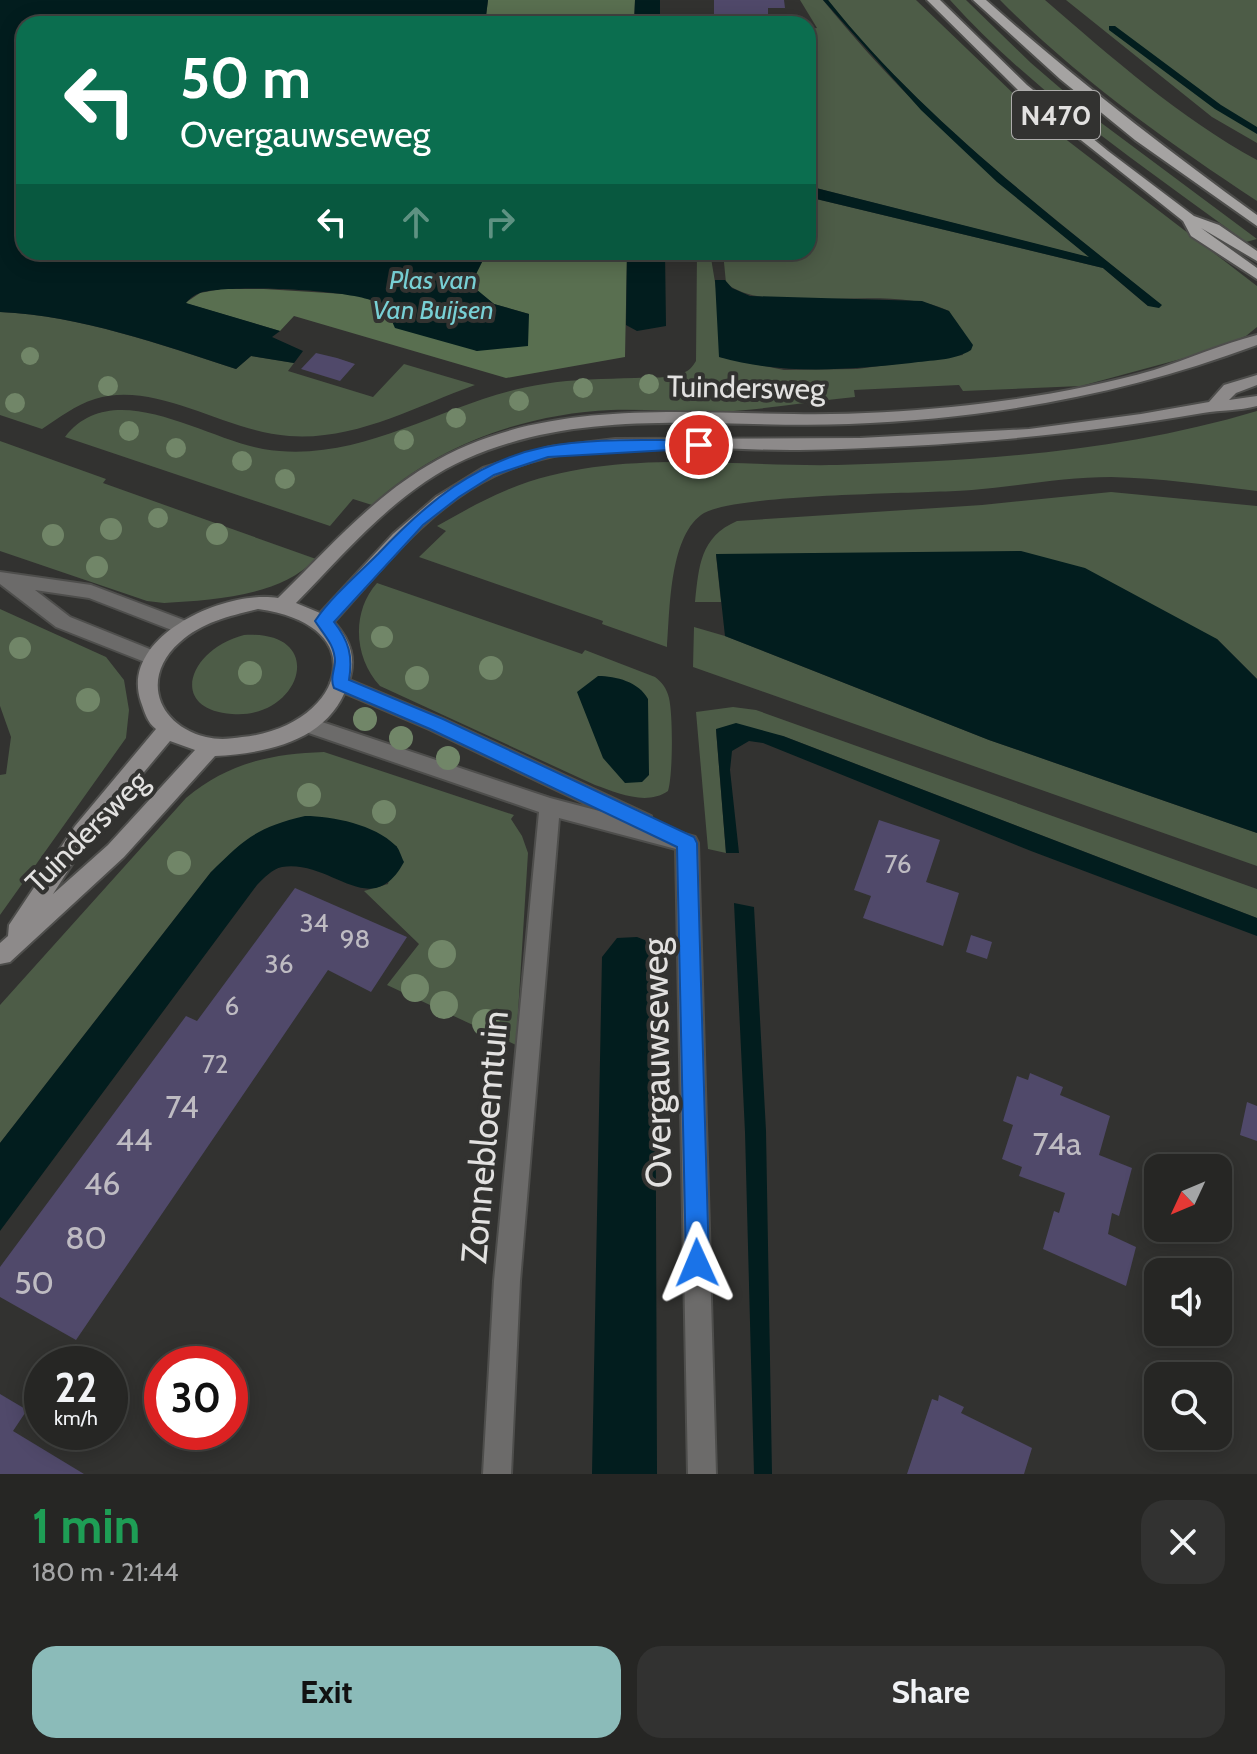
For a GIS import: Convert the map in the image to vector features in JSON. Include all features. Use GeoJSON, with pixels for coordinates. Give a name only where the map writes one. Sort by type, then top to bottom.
{"type":"FeatureCollection","features":[{"type":"Feature","properties":{"kind":"main road","name":"N470"},"geometry":{"type":"LineString","coordinates":[[933,0],[1023,88],[1189,219],[1214,228],[1257,257]]}},
{"type":"Feature","properties":{"kind":"main road","name":"N470"},"geometry":{"type":"LineString","coordinates":[[979,0],[1064,76],[1140,137],[1257,222]]}},
{"type":"Feature","properties":{"kind":"main road","name":"N470"},"geometry":{"type":"LineString","coordinates":[[1231,202],[1257,214]]}},
{"type":"Feature","properties":{"kind":"main road","name":"N470"},"geometry":{"type":"LineString","coordinates":[[1189,219],[1196,233],[1257,275]]}},
{"type":"Feature","properties":{"kind":"main road","name":"Tuindersweg"},"geometry":{"type":"LineString","coordinates":[[284,604],[376,513],[420,478],[456,457],[495,440],[609,418],[841,419],[1004,407],[1113,388],[1257,340]]}},
{"type":"Feature","properties":{"kind":"main road","name":"Tuindersweg"},"geometry":{"type":"LineString","coordinates":[[1216,404],[1230,389],[1257,380]]}},
{"type":"Feature","properties":{"kind":"main road","name":"Tuindersweg"},"geometry":{"type":"LineString","coordinates":[[324,621],[418,521],[453,493],[489,471],[546,452],[638,445],[981,440],[1141,421],[1216,404],[1257,401]]}},
{"type":"Feature","properties":{"kind":"main road"},"geometry":{"type":"LineString","coordinates":[[258,602],[299,608],[324,621],[338,639],[344,660],[340,683],[327,705],[307,725],[277,740],[255,746],[210,748],[194,744],[167,730],[154,714],[148,696],[148,678],[155,659],[182,627],[231,605],[258,602]]}},
{"type":"Feature","properties":{"kind":"main road","name":"Tuindersweg"},"geometry":{"type":"LineString","coordinates":[[1,956],[82,832],[167,730]]}},
{"type":"Feature","properties":{"kind":"main road","name":"Tuindersweg"},"geometry":{"type":"LineString","coordinates":[[1,956],[116,851],[210,748]]}},
{"type":"Feature","properties":{"kind":"street"},"geometry":{"type":"LineString","coordinates":[[5,579],[91,592],[182,627]]}},
{"type":"Feature","properties":{"kind":"street"},"geometry":{"type":"LineString","coordinates":[[5,579],[63,622],[155,659]]}},
{"type":"Feature","properties":{"kind":"street"},"geometry":{"type":"LineString","coordinates":[[340,683],[436,724],[687,843]]}},
{"type":"Feature","properties":{"kind":"street"},"geometry":{"type":"LineString","coordinates":[[307,725],[550,807],[687,843]]}},
{"type":"Feature","properties":{"kind":"street","name":"Zonnebloemtuin"},"geometry":{"type":"LineString","coordinates":[[497,1474],[507,1281],[550,807]]}},
{"type":"Feature","properties":{"kind":"street","name":"Overgauwseweg"},"geometry":{"type":"LineString","coordinates":[[687,843],[702,1474]]}},
{"type":"Feature","properties":{"kind":"green space"},"geometry":{"type":"Polygon","coordinates":[[[488,0],[635,0],[634,16],[486,16],[488,0]]]}},
{"type":"Feature","properties":{"kind":"green space"},"geometry":{"type":"Polygon","coordinates":[[[800,0],[823,0],[885,71],[950,136],[1091,258],[816,188],[817,28],[816,16],[810,16],[800,0]]]}},
{"type":"Feature","properties":{"kind":"green space"},"geometry":{"type":"Polygon","coordinates":[[[828,0],[916,0],[1042,121],[1257,286],[1257,327],[1246,336],[1203,353],[1081,386],[963,391],[959,385],[854,390],[855,397],[749,410],[611,410],[546,418],[483,436],[453,450],[424,465],[372,505],[353,499],[330,526],[65,437],[85,419],[108,411],[133,411],[159,416],[263,449],[300,452],[371,440],[473,402],[544,384],[678,375],[689,370],[696,361],[697,260],[711,260],[718,300],[720,357],[784,370],[857,369],[963,355],[949,311],[924,303],[895,299],[770,298],[745,293],[726,283],[724,260],[816,260],[816,199],[1103,268],[1148,306],[1161,305],[986,162],[864,43],[828,0]]]}},
{"type":"Feature","properties":{"kind":"green space"},"geometry":{"type":"Polygon","coordinates":[[[950,0],[966,0],[1031,63],[1096,119],[1257,239],[1246,242],[1092,128],[1018,67],[950,0]]]}},
{"type":"Feature","properties":{"kind":"green space"},"geometry":{"type":"Polygon","coordinates":[[[1000,0],[1045,0],[1173,106],[1257,160],[1257,201],[1091,82],[1000,0]]]}},
{"type":"Feature","properties":{"kind":"green space"},"geometry":{"type":"Polygon","coordinates":[[[1066,0],[1257,0],[1257,143],[1212,117],[1066,0]]]}},
{"type":"Feature","properties":{"kind":"green space"},"geometry":{"type":"Polygon","coordinates":[[[483,260],[627,260],[625,357],[506,378],[294,316],[280,331],[185,303],[200,293],[221,289],[360,295],[477,351],[529,314],[494,304],[475,289],[476,274],[483,260]]]}},
{"type":"Feature","properties":{"kind":"green space"},"geometry":{"type":"Polygon","coordinates":[[[0,312],[90,325],[236,369],[251,356],[294,363],[288,371],[373,397],[404,364],[475,385],[384,421],[313,436],[265,432],[167,401],[119,395],[81,405],[42,429],[0,415],[0,312]]]}},
{"type":"Feature","properties":{"kind":"green space"},"geometry":{"type":"Polygon","coordinates":[[[1257,411],[1257,491],[1166,480],[1094,477],[972,490],[786,498],[719,508],[701,515],[690,526],[677,558],[667,647],[602,624],[603,621],[419,557],[446,531],[437,526],[472,507],[507,490],[587,468],[670,462],[837,465],[997,457],[1154,436],[1257,411]]]}},
{"type":"Feature","properties":{"kind":"green space"},"geometry":{"type":"Polygon","coordinates":[[[0,441],[106,479],[103,483],[316,559],[301,572],[264,589],[224,598],[164,603],[147,601],[0,551],[0,441]]]}},
{"type":"Feature","properties":{"kind":"green space"},"geometry":{"type":"Polygon","coordinates":[[[1111,492],[1257,506],[1257,679],[1217,639],[716,555],[721,602],[695,602],[700,565],[709,544],[715,535],[737,521],[982,505],[1111,492]]]}},
{"type":"Feature","properties":{"kind":"green space"},"geometry":{"type":"Polygon","coordinates":[[[377,583],[582,654],[585,650],[655,677],[666,689],[670,706],[672,759],[668,791],[651,798],[641,798],[595,785],[380,686],[365,662],[359,635],[363,607],[377,583]]]}},
{"type":"Feature","properties":{"kind":"green space"},"geometry":{"type":"Polygon","coordinates":[[[0,609],[106,657],[124,680],[129,710],[126,738],[0,915],[0,775],[6,774],[11,737],[0,706],[0,609]]]}},
{"type":"Feature","properties":{"kind":"green space"},"geometry":{"type":"Polygon","coordinates":[[[694,627],[725,636],[989,740],[1257,833],[1257,866],[693,667],[694,627]]]}},
{"type":"Feature","properties":{"kind":"green space"},"geometry":{"type":"Polygon","coordinates":[[[244,635],[271,637],[288,646],[296,659],[296,675],[289,690],[275,703],[256,712],[232,714],[212,710],[199,702],[193,690],[193,678],[210,653],[225,642],[244,635]]]}},
{"type":"Feature","properties":{"kind":"green space"},"geometry":{"type":"Polygon","coordinates":[[[733,707],[756,710],[1257,889],[1257,918],[783,736],[716,730],[726,853],[708,849],[696,712],[733,707]]]}},
{"type":"Feature","properties":{"kind":"green space"},"geometry":{"type":"Polygon","coordinates":[[[324,752],[514,815],[511,819],[528,853],[516,1045],[387,985],[419,944],[364,891],[388,884],[397,846],[211,872],[0,1143],[0,1005],[186,798],[218,776],[250,763],[286,755],[324,752]]]}},
{"type":"Feature","properties":{"kind":"water","name":"Plas van Van Buijsen"},"geometry":{"type":"Polygon","coordinates":[[[0,0],[488,0],[486,16],[16,16],[16,260],[483,260],[476,274],[476,289],[494,304],[529,314],[528,346],[477,351],[395,328],[383,306],[351,296],[264,289],[214,290],[196,295],[186,303],[280,331],[272,337],[303,351],[294,363],[251,356],[236,369],[90,325],[0,312],[0,0]]]}},
{"type":"Feature","properties":{"kind":"water"},"geometry":{"type":"Polygon","coordinates":[[[635,0],[660,0],[660,16],[634,16],[635,0]]]}},
{"type":"Feature","properties":{"kind":"water"},"geometry":{"type":"Polygon","coordinates":[[[823,0],[828,0],[903,84],[986,162],[1162,305],[1159,308],[1148,306],[1103,268],[816,199],[816,188],[1089,257],[997,182],[921,110],[823,0]]]}},
{"type":"Feature","properties":{"kind":"water"},"geometry":{"type":"Polygon","coordinates":[[[627,260],[665,260],[666,326],[637,331],[626,325],[627,260]]]}},
{"type":"Feature","properties":{"kind":"water"},"geometry":{"type":"Polygon","coordinates":[[[715,280],[725,280],[732,288],[750,296],[922,301],[949,311],[973,345],[964,354],[950,358],[839,369],[767,367],[719,357],[715,280]]]}},
{"type":"Feature","properties":{"kind":"water"},"geometry":{"type":"Polygon","coordinates":[[[1021,551],[1085,568],[1217,639],[1257,679],[1257,833],[989,740],[725,636],[716,554],[1021,551]]]}},
{"type":"Feature","properties":{"kind":"water"},"geometry":{"type":"Polygon","coordinates":[[[598,676],[626,681],[639,688],[648,699],[649,775],[642,782],[625,783],[603,758],[577,692],[598,676]]]}},
{"type":"Feature","properties":{"kind":"water"},"geometry":{"type":"Polygon","coordinates":[[[736,723],[783,736],[1257,918],[1257,936],[1031,851],[763,743],[749,741],[732,751],[730,770],[739,853],[726,853],[716,729],[736,723]]]}},
{"type":"Feature","properties":{"kind":"water"},"geometry":{"type":"Polygon","coordinates":[[[305,816],[341,820],[376,832],[396,846],[404,862],[391,879],[378,887],[364,888],[300,867],[282,867],[265,877],[0,1231],[0,1143],[211,872],[253,835],[305,816]]]}},
{"type":"Feature","properties":{"kind":"water"},"geometry":{"type":"Polygon","coordinates":[[[734,903],[754,907],[766,1131],[772,1474],[754,1474],[745,1132],[734,903]]]}},
{"type":"Feature","properties":{"kind":"water"},"geometry":{"type":"Polygon","coordinates":[[[637,937],[655,944],[657,1474],[592,1474],[602,957],[617,938],[637,937]]]}},
{"type":"Feature","properties":{"kind":"building"},"geometry":{"type":"Polygon","coordinates":[[[714,0],[784,0],[785,8],[768,8],[768,16],[714,16],[714,0]]]}},
{"type":"Feature","properties":{"kind":"building"},"geometry":{"type":"Polygon","coordinates":[[[316,353],[355,364],[340,381],[301,369],[316,353]]]}},
{"type":"Feature","properties":{"kind":"building"},"geometry":{"type":"Polygon","coordinates":[[[879,820],[940,840],[926,882],[959,893],[943,946],[863,918],[871,896],[854,890],[879,820]]]}},
{"type":"Feature","properties":{"kind":"building"},"geometry":{"type":"Polygon","coordinates":[[[295,888],[407,937],[371,992],[328,970],[76,1340],[0,1297],[0,1267],[186,1016],[197,1021],[295,888]]]}},
{"type":"Feature","properties":{"kind":"building"},"geometry":{"type":"Polygon","coordinates":[[[971,935],[992,942],[987,959],[966,952],[971,935]]]}},
{"type":"Feature","properties":{"kind":"building"},"geometry":{"type":"Polygon","coordinates":[[[1030,1073],[1063,1087],[1060,1095],[1110,1116],[1099,1155],[1132,1168],[1119,1216],[1112,1213],[1108,1234],[1136,1247],[1126,1286],[1043,1249],[1054,1211],[1059,1213],[1065,1193],[1019,1176],[1022,1167],[1002,1159],[1013,1125],[1003,1121],[1017,1076],[1028,1080],[1030,1073]]]}},
{"type":"Feature","properties":{"kind":"building"},"geometry":{"type":"Polygon","coordinates":[[[1247,1102],[1257,1106],[1257,1141],[1240,1135],[1247,1102]]]}},
{"type":"Feature","properties":{"kind":"building"},"geometry":{"type":"Polygon","coordinates":[[[0,1394],[24,1408],[24,1414],[13,1431],[24,1438],[24,1450],[44,1450],[84,1474],[0,1474],[0,1394]]]}},
{"type":"Feature","properties":{"kind":"building"},"geometry":{"type":"Polygon","coordinates":[[[939,1395],[964,1407],[961,1413],[1032,1448],[1024,1474],[907,1474],[932,1399],[938,1401],[939,1395]]]}},
{"type":"Feature","properties":{"kind":"waterway"},"geometry":{"type":"LineString","coordinates":[[1112,28],[1218,107],[1257,131]]}},
{"type":"Feature","properties":{"kind":"route"},"geometry":{"type":"LineString","coordinates":[[697,1263],[687,843],[436,724],[340,683],[344,660],[338,639],[324,621],[418,521],[453,493],[489,471],[546,452],[606,446],[699,445]]}}]}
